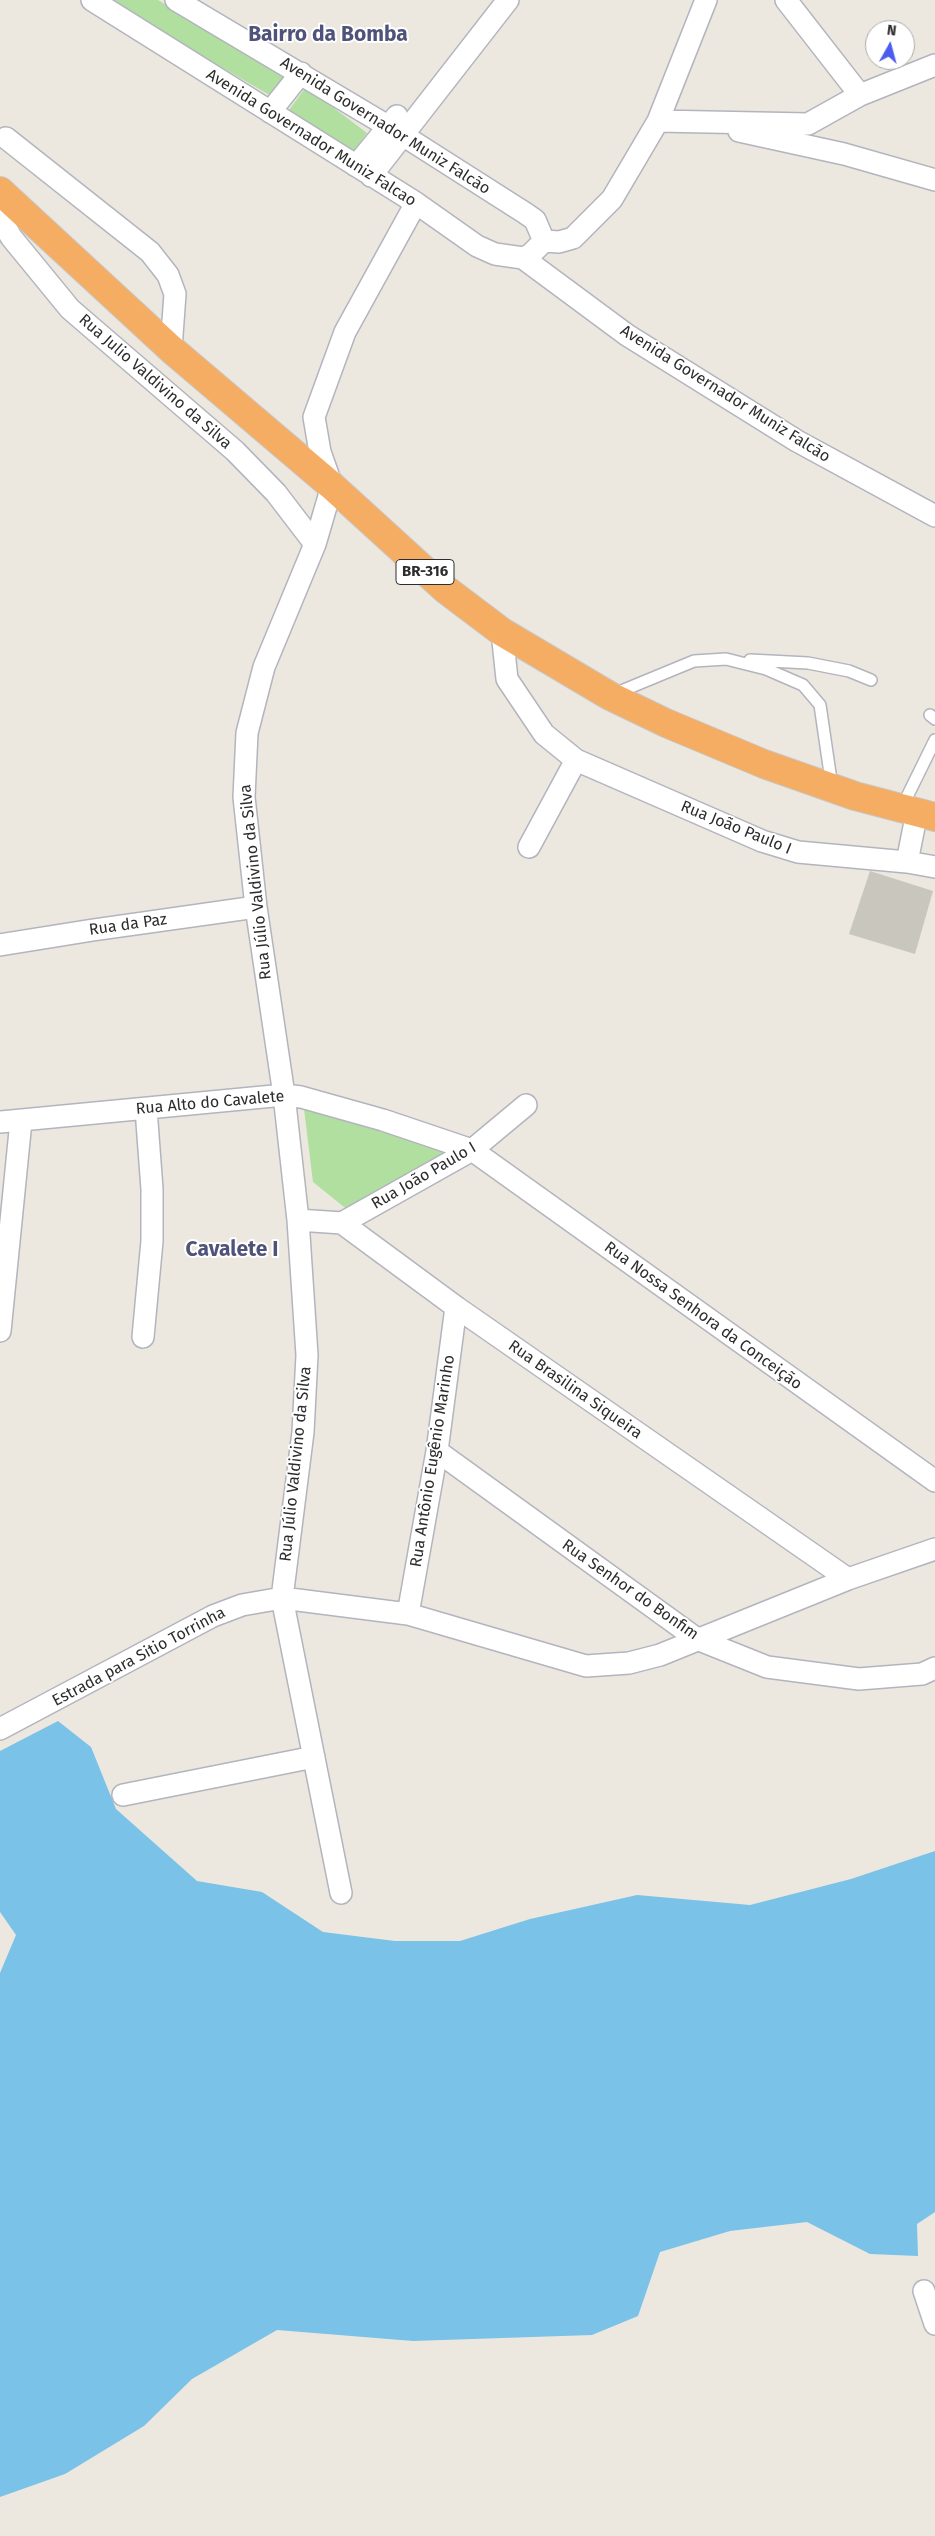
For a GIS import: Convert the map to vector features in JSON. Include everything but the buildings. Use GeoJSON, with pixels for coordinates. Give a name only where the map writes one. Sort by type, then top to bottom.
{"type":"FeatureCollection","features":[{"type":"Feature","properties":{"kind":"highway","name":"BR-316"},"geometry":{"type":"LineString","coordinates":[[0,191],[171,349],[332,486],[445,590],[502,632],[610,696],[666,723],[764,764],[832,788],[918,812]]}},
{"type":"Feature","properties":{"kind":"street","name":"Avenida Governador Muniz Falcao"},"geometry":{"type":"LineString","coordinates":[[92,0],[416,203],[478,246],[501,255],[534,250],[573,238],[612,199],[658,121],[706,0]]}},
{"type":"Feature","properties":{"kind":"street","name":"Avenida Governador Muniz Falcão"},"geometry":{"type":"LineString","coordinates":[[176,0],[302,73],[535,220],[534,250],[627,335],[797,441],[935,516]]}},
{"type":"Feature","properties":{"kind":"street"},"geometry":{"type":"LineString","coordinates":[[363,171],[493,0]]}},
{"type":"Feature","properties":{"kind":"street"},"geometry":{"type":"LineString","coordinates":[[395,130],[508,0]]}},
{"type":"Feature","properties":{"kind":"street"},"geometry":{"type":"LineString","coordinates":[[786,0],[860,95]]}},
{"type":"Feature","properties":{"kind":"street"},"geometry":{"type":"LineString","coordinates":[[658,121],[714,124],[808,124],[860,95],[935,65]]}},
{"type":"Feature","properties":{"kind":"street"},"geometry":{"type":"LineString","coordinates":[[270,112],[302,73]]}},
{"type":"Feature","properties":{"kind":"street"},"geometry":{"type":"LineString","coordinates":[[714,124],[763,138],[844,154],[935,180]]}},
{"type":"Feature","properties":{"kind":"street"},"geometry":{"type":"LineString","coordinates":[[6,138],[150,252],[168,275],[175,294],[171,349]]}},
{"type":"Feature","properties":{"kind":"street"},"geometry":{"type":"LineString","coordinates":[[332,486],[320,452],[314,417],[345,332],[416,203]]}},
{"type":"Feature","properties":{"kind":"street","name":"Rua Julio Valdivino da Silva"},"geometry":{"type":"LineString","coordinates":[[0,217],[11,237],[70,309],[235,451],[276,492],[315,544]]}},
{"type":"Feature","properties":{"kind":"street","name":"Rua Júlio Valdivino da Silva"},"geometry":{"type":"LineString","coordinates":[[332,486],[315,544],[264,667],[248,733],[244,797],[256,908],[284,1095],[298,1220],[307,1355],[303,1432],[282,1598],[341,1893]]}},
{"type":"Feature","properties":{"kind":"street","name":"Rua João Paulo I"},"geometry":{"type":"LineString","coordinates":[[502,632],[507,679],[544,734],[576,760],[762,841],[798,852],[906,862],[935,867]]}},
{"type":"Feature","properties":{"kind":"street"},"geometry":{"type":"LineString","coordinates":[[529,847],[576,760]]}},
{"type":"Feature","properties":{"kind":"street"},"geometry":{"type":"LineString","coordinates":[[906,862],[918,812]]}},
{"type":"Feature","properties":{"kind":"street","name":"Rua da Paz"},"geometry":{"type":"LineString","coordinates":[[0,945],[93,930],[256,908]]}},
{"type":"Feature","properties":{"kind":"street","name":"Rua Alto do Cavalete"},"geometry":{"type":"LineString","coordinates":[[10,1121],[284,1095],[301,1097],[383,1120],[472,1150]]}},
{"type":"Feature","properties":{"kind":"street","name":"Rua João Paulo I"},"geometry":{"type":"LineString","coordinates":[[342,1223],[472,1150],[526,1105]]}},
{"type":"Feature","properties":{"kind":"street"},"geometry":{"type":"LineString","coordinates":[[143,1337],[152,1241],[152,1189],[146,1109]]}},
{"type":"Feature","properties":{"kind":"street"},"geometry":{"type":"LineString","coordinates":[[0,1331],[10,1121]]}},
{"type":"Feature","properties":{"kind":"street","name":"Rua Nossa Senhora da Conceição"},"geometry":{"type":"LineString","coordinates":[[472,1150],[935,1481]]}},
{"type":"Feature","properties":{"kind":"street"},"geometry":{"type":"LineString","coordinates":[[298,1220],[342,1223]]}},
{"type":"Feature","properties":{"kind":"street","name":"Rua Brasilina Siqueira"},"geometry":{"type":"LineString","coordinates":[[342,1223],[456,1308],[848,1579]]}},
{"type":"Feature","properties":{"kind":"street","name":"Rua Antônio Eugênio Marinho"},"geometry":{"type":"LineString","coordinates":[[408,1614],[437,1451],[456,1308]]}},
{"type":"Feature","properties":{"kind":"street","name":"Rua Senhor do Bonfim"},"geometry":{"type":"LineString","coordinates":[[437,1451],[697,1640],[768,1667],[859,1679],[922,1674],[935,1668]]}},
{"type":"Feature","properties":{"kind":"street","name":"Estrada para Sitio Torrinha"},"geometry":{"type":"LineString","coordinates":[[0,1729],[213,1616],[242,1605],[282,1598],[408,1614],[586,1666],[629,1663],[660,1655],[848,1579],[935,1549]]}},
{"type":"Feature","properties":{"kind":"street"},"geometry":{"type":"LineString","coordinates":[[123,1796],[314,1757]]}},
{"type":"Feature","properties":{"kind":"street"},"geometry":{"type":"LineString","coordinates":[[924,2291],[935,2324]]}},
{"type":"Feature","properties":{"kind":"lane"},"geometry":{"type":"LineString","coordinates":[[610,696],[694,661],[726,659],[808,663],[849,671],[871,680]]}},
{"type":"Feature","properties":{"kind":"lane"},"geometry":{"type":"LineString","coordinates":[[726,659],[766,670],[804,685],[820,705],[832,788]]}},
{"type":"Feature","properties":{"kind":"lane"},"geometry":{"type":"LineString","coordinates":[[918,812],[935,740]]}},
{"type":"Feature","properties":{"kind":"green space"},"geometry":{"type":"Polygon","coordinates":[[[112,0],[158,0],[287,77],[271,96],[134,16],[112,0]]]}},
{"type":"Feature","properties":{"kind":"green space"},"geometry":{"type":"Polygon","coordinates":[[[306,87],[367,133],[354,151],[289,110],[306,87]]]}},
{"type":"Feature","properties":{"kind":"green space"},"geometry":{"type":"Polygon","coordinates":[[[304,1109],[455,1153],[349,1211],[313,1182],[304,1109]]]}},
{"type":"Feature","properties":{"kind":"water"},"geometry":{"type":"Polygon","coordinates":[[[58,1721],[91,1747],[116,1809],[197,1881],[262,1892],[323,1932],[395,1941],[460,1941],[530,1919],[637,1895],[750,1905],[851,1879],[935,1851],[935,2212],[917,2224],[918,2256],[870,2254],[807,2222],[730,2231],[660,2252],[638,2316],[592,2335],[413,2341],[277,2330],[192,2379],[144,2426],[65,2474],[0,2497],[0,1973],[16,1935],[0,1912],[0,1751],[58,1721]]]}},
{"type":"Feature","properties":{"kind":"district","name":"Bairro da Bomba"},"geometry":{"type":"Point","coordinates":[328,35]}},
{"type":"Feature","properties":{"kind":"district","name":"Cavalete I"},"geometry":{"type":"Point","coordinates":[232,1250]}}]}
